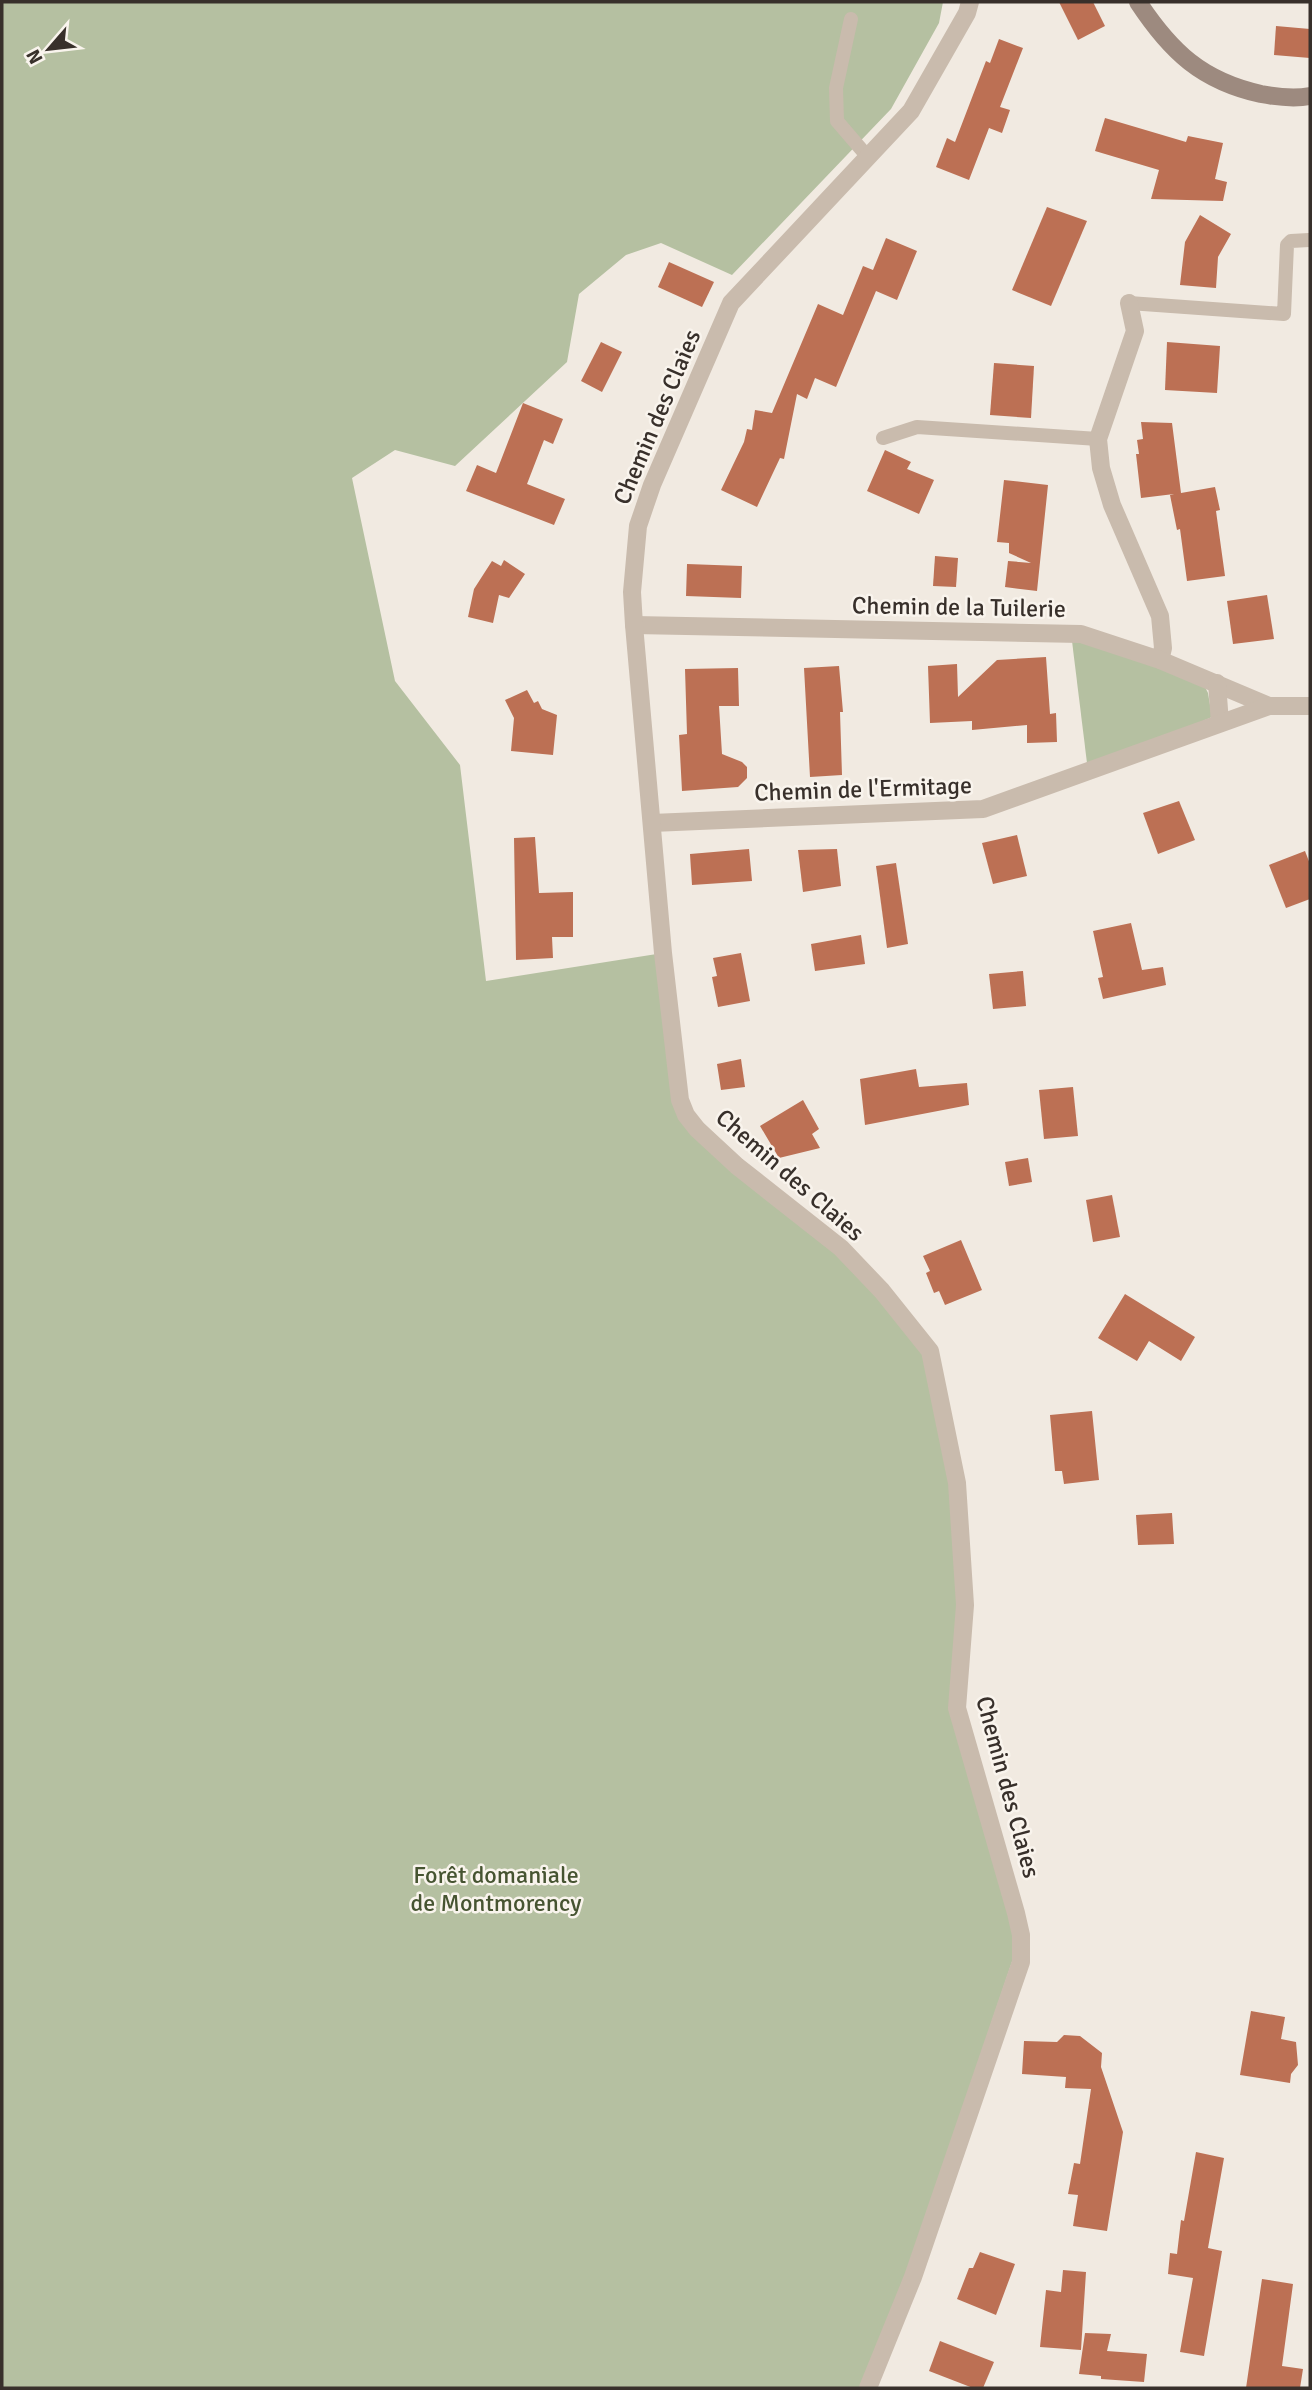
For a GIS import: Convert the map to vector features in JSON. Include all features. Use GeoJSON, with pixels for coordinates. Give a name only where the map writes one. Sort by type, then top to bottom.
{"type":"FeatureCollection","features":[{"type":"Feature","properties":{"kind":"street","name":"Chemin des Claies"},"geometry":{"type":"LineString","coordinates":[[869,2388],[913,2277],[1021,1962],[1021,1936],[957,1708],[965,1605],[957,1483],[930,1351],[882,1291],[841,1248],[737,1166],[686,1115],[680,1100],[663,953],[632,592],[638,526],[652,485],[732,303],[911,111],[967,13],[970,2]]}},
{"type":"Feature","properties":{"kind":"street"},"geometry":{"type":"LineString","coordinates":[[1138,2],[1159,32],[1177,50],[1200,71],[1218,81],[1272,96],[1310,96]]}},
{"type":"Feature","properties":{"kind":"street"},"geometry":{"type":"LineString","coordinates":[[1129,303],[1135,331],[1098,439],[1101,468],[1112,505],[1160,616],[1163,648],[1160,660]]}},
{"type":"Feature","properties":{"kind":"street","name":"Chemin de la Tuilerie"},"geometry":{"type":"LineString","coordinates":[[634,625],[1081,634],[1160,660],[1269,706]]}},
{"type":"Feature","properties":{"kind":"street"},"geometry":{"type":"LineString","coordinates":[[1217,683],[1220,723]]}},
{"type":"Feature","properties":{"kind":"street"},"geometry":{"type":"LineString","coordinates":[[1269,706],[1310,706]]}},
{"type":"Feature","properties":{"kind":"street","name":"Chemin de l'Ermitage"},"geometry":{"type":"LineString","coordinates":[[652,823],[983,809],[1269,706]]}},
{"type":"Feature","properties":{"kind":"lane"},"geometry":{"type":"LineString","coordinates":[[850,19],[836,88],[837,121],[867,156]]}},
{"type":"Feature","properties":{"kind":"lane"},"geometry":{"type":"LineString","coordinates":[[1129,303],[1284,314],[1286,245],[1290,241],[1309,240]]}},
{"type":"Feature","properties":{"kind":"lane"},"geometry":{"type":"LineString","coordinates":[[883,438],[916,427],[1098,439]]}},
{"type":"Feature","properties":{"kind":"green space","name":"Forêt domaniale de Montmorency"},"geometry":{"type":"Polygon","coordinates":[[[2,2],[943,2],[939,23],[891,109],[732,275],[661,243],[626,255],[579,294],[567,362],[455,466],[395,450],[352,478],[395,681],[460,765],[486,981],[663,953],[680,1100],[930,1351],[957,1483],[957,1696],[1021,1935],[868,2388],[2,2388],[2,2]]]}},
{"type":"Feature","properties":{"kind":"green space"},"geometry":{"type":"Polygon","coordinates":[[[1071,633],[1199,675],[1208,693],[1212,717],[1088,771],[1071,633]]]}},
{"type":"Feature","properties":{"kind":"building"},"geometry":{"type":"Polygon","coordinates":[[[1059,2],[1093,2],[1105,26],[1078,40],[1059,2]]]}},
{"type":"Feature","properties":{"kind":"building"},"geometry":{"type":"Polygon","coordinates":[[[1276,26],[1310,29],[1310,58],[1274,55],[1276,26]]]}},
{"type":"Feature","properties":{"kind":"building"},"geometry":{"type":"Polygon","coordinates":[[[999,39],[1023,48],[1000,107],[1010,110],[1002,133],[989,128],[969,180],[936,167],[947,138],[955,142],[986,61],[990,63],[999,39]]]}},
{"type":"Feature","properties":{"kind":"building"},"geometry":{"type":"Polygon","coordinates":[[[1105,118],[1186,142],[1188,136],[1223,143],[1215,179],[1227,182],[1223,201],[1151,199],[1159,170],[1095,151],[1105,118]]]}},
{"type":"Feature","properties":{"kind":"building"},"geometry":{"type":"Polygon","coordinates":[[[1047,207],[1087,221],[1051,306],[1012,290],[1047,207]]]}},
{"type":"Feature","properties":{"kind":"building"},"geometry":{"type":"Polygon","coordinates":[[[1200,215],[1231,234],[1218,257],[1216,288],[1180,285],[1185,242],[1200,215]]]}},
{"type":"Feature","properties":{"kind":"building"},"geometry":{"type":"Polygon","coordinates":[[[886,238],[917,251],[897,300],[876,291],[836,387],[815,378],[807,399],[797,394],[784,459],[780,458],[757,507],[721,490],[744,442],[747,429],[752,430],[755,410],[772,413],[818,304],[843,315],[863,266],[873,270],[886,238]]]}},
{"type":"Feature","properties":{"kind":"building"},"geometry":{"type":"Polygon","coordinates":[[[669,262],[714,282],[702,307],[658,287],[669,262]]]}},
{"type":"Feature","properties":{"kind":"building"},"geometry":{"type":"Polygon","coordinates":[[[601,342],[622,352],[602,392],[581,381],[601,342]]]}},
{"type":"Feature","properties":{"kind":"building"},"geometry":{"type":"Polygon","coordinates":[[[1167,342],[1220,346],[1217,393],[1165,390],[1167,342]]]}},
{"type":"Feature","properties":{"kind":"building"},"geometry":{"type":"Polygon","coordinates":[[[994,363],[1034,366],[1031,418],[990,415],[994,363]]]}},
{"type":"Feature","properties":{"kind":"building"},"geometry":{"type":"Polygon","coordinates":[[[523,403],[563,419],[553,444],[544,440],[527,484],[565,499],[554,525],[466,491],[477,465],[496,473],[523,403]]]}},
{"type":"Feature","properties":{"kind":"building"},"geometry":{"type":"Polygon","coordinates":[[[1141,422],[1172,423],[1181,493],[1215,487],[1220,510],[1216,511],[1225,576],[1187,581],[1180,529],[1177,530],[1170,495],[1174,494],[1141,498],[1136,454],[1139,454],[1137,440],[1143,439],[1141,422]]]}},
{"type":"Feature","properties":{"kind":"building"},"geometry":{"type":"Polygon","coordinates":[[[885,450],[911,462],[907,469],[934,480],[919,514],[867,491],[885,450]]]}},
{"type":"Feature","properties":{"kind":"building"},"geometry":{"type":"Polygon","coordinates":[[[1004,480],[1048,485],[1037,591],[1005,587],[1008,561],[1031,563],[1009,553],[1009,543],[997,542],[1004,480]]]}},
{"type":"Feature","properties":{"kind":"building"},"geometry":{"type":"Polygon","coordinates":[[[935,556],[958,558],[956,587],[933,586],[935,556]]]}},
{"type":"Feature","properties":{"kind":"building"},"geometry":{"type":"Polygon","coordinates":[[[504,560],[525,574],[509,598],[499,595],[493,623],[468,617],[474,589],[492,561],[501,566],[504,560]]]}},
{"type":"Feature","properties":{"kind":"building"},"geometry":{"type":"Polygon","coordinates":[[[687,564],[742,566],[741,598],[686,596],[687,564]]]}},
{"type":"Feature","properties":{"kind":"building"},"geometry":{"type":"Polygon","coordinates":[[[1267,595],[1274,639],[1233,644],[1227,601],[1267,595]]]}},
{"type":"Feature","properties":{"kind":"building"},"geometry":{"type":"Polygon","coordinates":[[[1046,657],[1050,714],[1056,713],[1057,742],[1027,743],[1027,725],[972,730],[972,721],[930,723],[928,666],[957,664],[958,697],[997,660],[1046,657]]]}},
{"type":"Feature","properties":{"kind":"building"},"geometry":{"type":"Polygon","coordinates":[[[839,666],[843,712],[840,712],[842,775],[810,777],[804,668],[839,666]]]}},
{"type":"Feature","properties":{"kind":"building"},"geometry":{"type":"Polygon","coordinates":[[[738,668],[739,706],[719,706],[722,754],[742,762],[747,767],[747,778],[738,787],[682,791],[679,735],[687,734],[685,669],[738,668]]]}},
{"type":"Feature","properties":{"kind":"building"},"geometry":{"type":"Polygon","coordinates":[[[527,690],[534,703],[538,701],[542,709],[557,715],[553,755],[511,751],[514,718],[505,700],[527,690]]]}},
{"type":"Feature","properties":{"kind":"building"},"geometry":{"type":"Polygon","coordinates":[[[1179,801],[1195,840],[1158,854],[1143,813],[1179,801]]]}},
{"type":"Feature","properties":{"kind":"building"},"geometry":{"type":"Polygon","coordinates":[[[1017,835],[1027,876],[993,884],[982,843],[1017,835]]]}},
{"type":"Feature","properties":{"kind":"building"},"geometry":{"type":"Polygon","coordinates":[[[535,837],[539,893],[573,892],[573,937],[552,937],[553,958],[516,960],[514,838],[535,837]]]}},
{"type":"Feature","properties":{"kind":"building"},"geometry":{"type":"Polygon","coordinates":[[[749,849],[752,881],[692,885],[690,854],[749,849]]]}},
{"type":"Feature","properties":{"kind":"building"},"geometry":{"type":"Polygon","coordinates":[[[837,849],[841,886],[803,892],[798,850],[837,849]]]}},
{"type":"Feature","properties":{"kind":"building"},"geometry":{"type":"Polygon","coordinates":[[[1305,851],[1310,864],[1310,899],[1286,908],[1269,865],[1305,851]]]}},
{"type":"Feature","properties":{"kind":"building"},"geometry":{"type":"Polygon","coordinates":[[[896,863],[908,944],[887,948],[876,866],[896,863]]]}},
{"type":"Feature","properties":{"kind":"building"},"geometry":{"type":"Polygon","coordinates":[[[1131,923],[1142,970],[1163,967],[1166,985],[1103,999],[1098,978],[1103,977],[1093,931],[1131,923]]]}},
{"type":"Feature","properties":{"kind":"building"},"geometry":{"type":"Polygon","coordinates":[[[861,935],[865,964],[815,971],[811,944],[861,935]]]}},
{"type":"Feature","properties":{"kind":"building"},"geometry":{"type":"Polygon","coordinates":[[[741,953],[750,1001],[718,1007],[712,977],[717,976],[713,958],[741,953]]]}},
{"type":"Feature","properties":{"kind":"building"},"geometry":{"type":"Polygon","coordinates":[[[1023,971],[1026,1006],[993,1009],[989,974],[1023,971]]]}},
{"type":"Feature","properties":{"kind":"building"},"geometry":{"type":"Polygon","coordinates":[[[741,1059],[745,1087],[721,1090],[717,1064],[741,1059]]]}},
{"type":"Feature","properties":{"kind":"building"},"geometry":{"type":"Polygon","coordinates":[[[916,1069],[919,1087],[967,1083],[969,1105],[865,1125],[860,1079],[916,1069]]]}},
{"type":"Feature","properties":{"kind":"building"},"geometry":{"type":"Polygon","coordinates":[[[1073,1087],[1078,1136],[1044,1139],[1039,1090],[1073,1087]]]}},
{"type":"Feature","properties":{"kind":"building"},"geometry":{"type":"Polygon","coordinates":[[[803,1100],[819,1129],[812,1134],[820,1148],[779,1158],[760,1126],[803,1100]]]}},
{"type":"Feature","properties":{"kind":"building"},"geometry":{"type":"Polygon","coordinates":[[[1028,1158],[1032,1182],[1009,1186],[1005,1162],[1028,1158]]]}},
{"type":"Feature","properties":{"kind":"building"},"geometry":{"type":"Polygon","coordinates":[[[1112,1195],[1120,1237],[1093,1242],[1086,1200],[1112,1195]]]}},
{"type":"Feature","properties":{"kind":"building"},"geometry":{"type":"Polygon","coordinates":[[[961,1240],[982,1290],[945,1305],[939,1291],[934,1293],[926,1273],[930,1271],[923,1256],[961,1240]]]}},
{"type":"Feature","properties":{"kind":"building"},"geometry":{"type":"Polygon","coordinates":[[[1125,1294],[1195,1337],[1181,1361],[1149,1341],[1137,1361],[1098,1338],[1125,1294]]]}},
{"type":"Feature","properties":{"kind":"building"},"geometry":{"type":"Polygon","coordinates":[[[1092,1411],[1099,1480],[1064,1484],[1062,1471],[1055,1471],[1050,1415],[1092,1411]]]}},
{"type":"Feature","properties":{"kind":"building"},"geometry":{"type":"Polygon","coordinates":[[[1172,1513],[1174,1544],[1138,1545],[1136,1515],[1172,1513]]]}},
{"type":"Feature","properties":{"kind":"building"},"geometry":{"type":"Polygon","coordinates":[[[1251,2011],[1285,2017],[1281,2039],[1296,2042],[1298,2065],[1291,2074],[1290,2083],[1240,2075],[1251,2011]]]}},
{"type":"Feature","properties":{"kind":"building"},"geometry":{"type":"Polygon","coordinates":[[[1064,2035],[1080,2036],[1102,2053],[1101,2067],[1123,2132],[1107,2231],[1073,2226],[1078,2195],[1068,2194],[1074,2163],[1080,2164],[1091,2089],[1065,2088],[1066,2077],[1022,2074],[1024,2041],[1057,2042],[1064,2035]]]}},
{"type":"Feature","properties":{"kind":"building"},"geometry":{"type":"Polygon","coordinates":[[[1196,2152],[1224,2158],[1208,2248],[1222,2251],[1204,2356],[1180,2352],[1193,2278],[1168,2274],[1170,2253],[1177,2254],[1181,2220],[1184,2221],[1196,2152]]]}},
{"type":"Feature","properties":{"kind":"building"},"geometry":{"type":"Polygon","coordinates":[[[980,2252],[1015,2264],[996,2315],[957,2299],[969,2268],[973,2268],[980,2252]]]}},
{"type":"Feature","properties":{"kind":"building"},"geometry":{"type":"Polygon","coordinates":[[[1063,2270],[1086,2272],[1081,2350],[1040,2347],[1046,2290],[1061,2292],[1063,2270]]]}},
{"type":"Feature","properties":{"kind":"building"},"geometry":{"type":"Polygon","coordinates":[[[1262,2279],[1293,2284],[1282,2366],[1303,2369],[1300,2388],[1246,2388],[1262,2279]]]}},
{"type":"Feature","properties":{"kind":"building"},"geometry":{"type":"Polygon","coordinates":[[[1085,2333],[1111,2334],[1107,2351],[1147,2354],[1144,2382],[1101,2379],[1101,2376],[1079,2374],[1085,2333]]]}},
{"type":"Feature","properties":{"kind":"building"},"geometry":{"type":"Polygon","coordinates":[[[940,2341],[994,2362],[983,2388],[973,2388],[929,2371],[940,2341]]]}}]}
